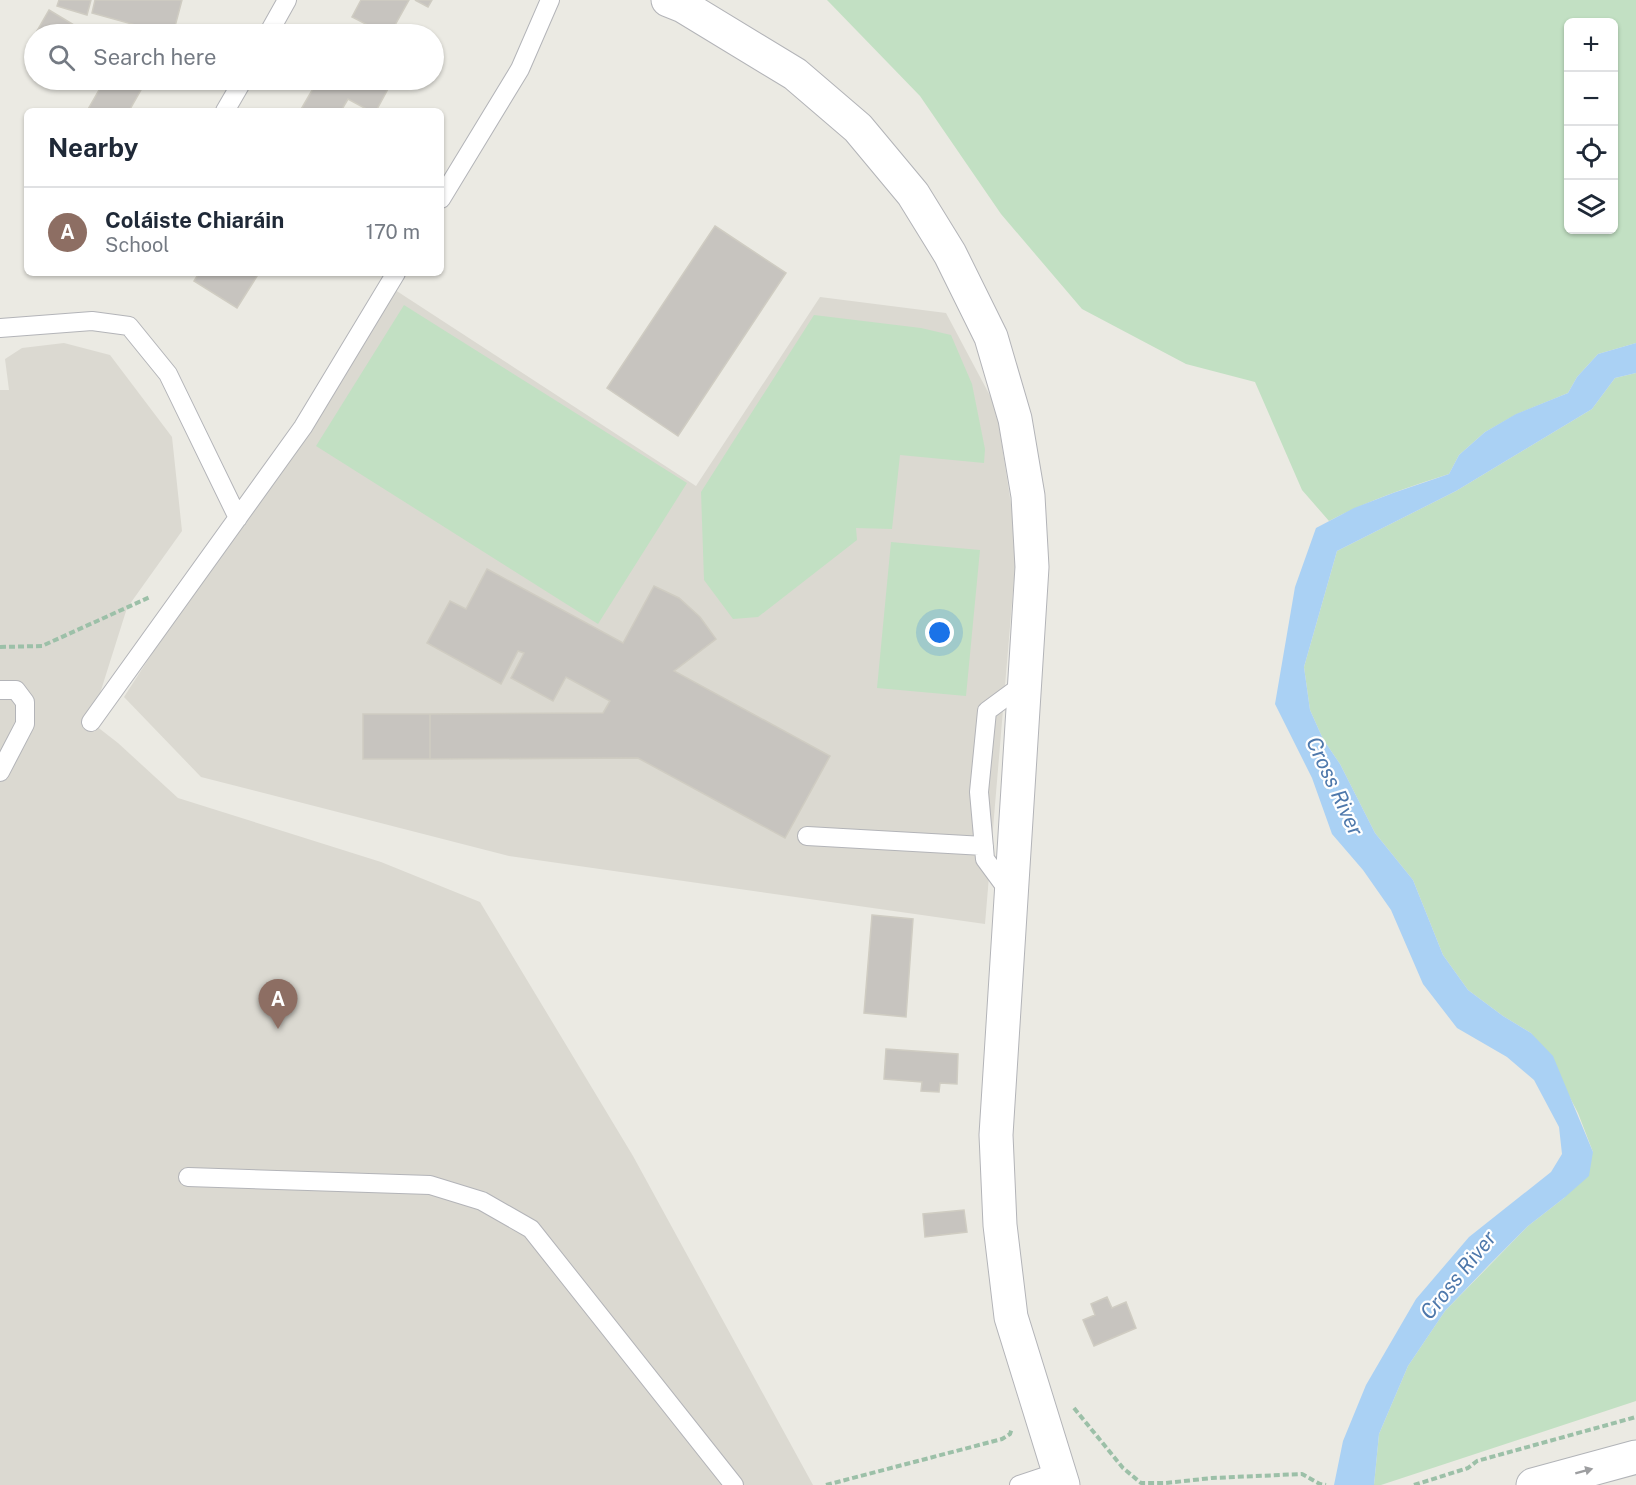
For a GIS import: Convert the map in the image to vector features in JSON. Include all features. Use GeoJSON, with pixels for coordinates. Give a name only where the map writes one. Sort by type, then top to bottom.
{"type":"FeatureCollection","features":[{"type":"Feature","properties":{"kind":"street"},"geometry":{"type":"LineString","coordinates":[[668,0],[682,6],[795,74],[858,128],[913,194],[950,254],[991,337],[1015,419],[1028,496],[1032,567],[996,1135],[1000,1224],[1011,1317],[1061,1478]]}},
{"type":"Feature","properties":{"kind":"street"},"geometry":{"type":"LineString","coordinates":[[1533,1485],[1636,1457]]}},
{"type":"Feature","properties":{"kind":"lane"},"geometry":{"type":"LineString","coordinates":[[274,24],[287,0]]}},
{"type":"Feature","properties":{"kind":"lane"},"geometry":{"type":"LineString","coordinates":[[444,194],[520,69],[550,0]]}},
{"type":"Feature","properties":{"kind":"lane"},"geometry":{"type":"LineString","coordinates":[[227,108],[237,90]]}},
{"type":"Feature","properties":{"kind":"lane"},"geometry":{"type":"LineString","coordinates":[[91,722],[303,427],[394,276]]}},
{"type":"Feature","properties":{"kind":"lane"},"geometry":{"type":"LineString","coordinates":[[0,328],[92,321],[129,326],[168,374],[238,518]]}},
{"type":"Feature","properties":{"kind":"lane"},"geometry":{"type":"LineString","coordinates":[[1011,894],[985,859],[979,792],[987,711],[1024,683]]}},
{"type":"Feature","properties":{"kind":"lane"},"geometry":{"type":"LineString","coordinates":[[0,690],[16,690],[25,702],[26,724],[0,772]]}},
{"type":"Feature","properties":{"kind":"lane"},"geometry":{"type":"LineString","coordinates":[[807,836],[984,846]]}},
{"type":"Feature","properties":{"kind":"lane"},"geometry":{"type":"LineString","coordinates":[[188,1177],[430,1185],[482,1201],[531,1228],[734,1485]]}},
{"type":"Feature","properties":{"kind":"lane"},"geometry":{"type":"LineString","coordinates":[[1019,1485],[1061,1478]]}},
{"type":"Feature","properties":{"kind":"path"},"geometry":{"type":"LineString","coordinates":[[0,647],[42,646],[196,575]]}},
{"type":"Feature","properties":{"kind":"path"},"geometry":{"type":"LineString","coordinates":[[1068,1401],[1123,1468],[1142,1483],[1302,1474],[1323,1484]]}},
{"type":"Feature","properties":{"kind":"path"},"geometry":{"type":"LineString","coordinates":[[1414,1485],[1468,1468],[1477,1461],[1636,1418]]}},
{"type":"Feature","properties":{"kind":"path"},"geometry":{"type":"LineString","coordinates":[[826,1485],[1002,1439],[1010,1434],[1015,1423]]}},
{"type":"Feature","properties":{"kind":"shaded area"},"geometry":{"type":"Polygon","coordinates":[[[389,286],[696,486],[820,297],[946,313],[996,407],[1017,543],[985,924],[509,856],[201,777],[124,697],[389,286]]]}},
{"type":"Feature","properties":{"kind":"shaded area"},"geometry":{"type":"Polygon","coordinates":[[[64,343],[110,355],[172,437],[182,531],[127,608],[91,722],[118,743],[178,798],[381,862],[480,902],[633,1156],[813,1485],[0,1485],[0,390],[9,390],[5,359],[22,348],[64,343]]]}},
{"type":"Feature","properties":{"kind":"green space"},"geometry":{"type":"Polygon","coordinates":[[[827,0],[1636,0],[1636,343],[1598,354],[1577,377],[1568,393],[1517,414],[1485,432],[1459,455],[1449,474],[1388,495],[1329,521],[1302,490],[1255,382],[1186,364],[1082,309],[1001,214],[920,96],[827,0]]]}},
{"type":"Feature","properties":{"kind":"green space"},"geometry":{"type":"Polygon","coordinates":[[[404,305],[687,483],[598,624],[316,446],[404,305]]]}},
{"type":"Feature","properties":{"kind":"green space"},"geometry":{"type":"Polygon","coordinates":[[[814,315],[921,328],[951,335],[972,384],[985,449],[984,463],[900,455],[892,529],[856,528],[857,540],[758,617],[733,619],[704,580],[701,492],[814,315]]]}},
{"type":"Feature","properties":{"kind":"green space"},"geometry":{"type":"Polygon","coordinates":[[[1636,373],[1636,1401],[1381,1485],[1374,1485],[1379,1434],[1408,1366],[1445,1311],[1528,1226],[1564,1198],[1593,1152],[1578,1113],[1564,1086],[1531,1033],[1468,990],[1443,955],[1413,880],[1375,833],[1340,764],[1323,739],[1310,710],[1304,667],[1337,551],[1456,491],[1592,409],[1615,378],[1636,373]]]}},
{"type":"Feature","properties":{"kind":"green space"},"geometry":{"type":"Polygon","coordinates":[[[891,542],[980,550],[966,696],[877,688],[891,542]]]}},
{"type":"Feature","properties":{"kind":"water","name":"Cross River"},"geometry":{"type":"Polygon","coordinates":[[[1636,343],[1636,373],[1615,378],[1592,409],[1456,491],[1337,551],[1304,667],[1310,710],[1323,739],[1340,764],[1375,833],[1413,880],[1443,955],[1468,990],[1531,1033],[1553,1056],[1593,1152],[1589,1176],[1528,1226],[1445,1311],[1408,1366],[1379,1434],[1374,1485],[1334,1485],[1343,1441],[1366,1385],[1416,1299],[1469,1237],[1551,1172],[1562,1154],[1559,1127],[1534,1080],[1507,1057],[1457,1028],[1423,984],[1391,910],[1363,870],[1332,834],[1312,778],[1275,704],[1295,587],[1316,528],[1354,508],[1449,474],[1459,455],[1485,432],[1516,414],[1568,393],[1577,377],[1598,354],[1636,343]]]}},
{"type":"Feature","properties":{"kind":"building"},"geometry":{"type":"Polygon","coordinates":[[[59,0],[91,0],[87,15],[57,6],[59,0]]]}},
{"type":"Feature","properties":{"kind":"building"},"geometry":{"type":"Polygon","coordinates":[[[95,0],[182,0],[176,24],[132,24],[92,13],[95,0]]]}},
{"type":"Feature","properties":{"kind":"building"},"geometry":{"type":"Polygon","coordinates":[[[361,0],[409,0],[396,24],[366,24],[352,17],[361,0]]]}},
{"type":"Feature","properties":{"kind":"building"},"geometry":{"type":"Polygon","coordinates":[[[415,0],[432,0],[428,7],[415,0]]]}},
{"type":"Feature","properties":{"kind":"building"},"geometry":{"type":"Polygon","coordinates":[[[49,10],[72,24],[41,24],[49,10]]]}},
{"type":"Feature","properties":{"kind":"building"},"geometry":{"type":"Polygon","coordinates":[[[99,90],[141,90],[131,108],[89,108],[99,90]]]}},
{"type":"Feature","properties":{"kind":"building"},"geometry":{"type":"Polygon","coordinates":[[[312,90],[387,90],[378,108],[364,108],[348,99],[343,108],[302,108],[312,90]]]}},
{"type":"Feature","properties":{"kind":"building"},"geometry":{"type":"Polygon","coordinates":[[[715,226],[786,273],[678,436],[607,388],[715,226]]]}},
{"type":"Feature","properties":{"kind":"building"},"geometry":{"type":"Polygon","coordinates":[[[197,276],[257,276],[237,308],[194,281],[197,276]]]}},
{"type":"Feature","properties":{"kind":"building"},"geometry":{"type":"Polygon","coordinates":[[[487,569],[623,643],[654,586],[679,598],[700,617],[716,639],[674,671],[830,756],[785,838],[638,758],[430,759],[430,714],[603,713],[610,701],[566,677],[553,701],[511,678],[524,653],[518,651],[501,684],[427,643],[450,601],[466,609],[487,569]]]}},
{"type":"Feature","properties":{"kind":"building"},"geometry":{"type":"Polygon","coordinates":[[[363,714],[430,714],[430,759],[363,759],[363,714]]]}},
{"type":"Feature","properties":{"kind":"building"},"geometry":{"type":"Polygon","coordinates":[[[872,915],[913,919],[906,1017],[864,1013],[872,915]]]}},
{"type":"Feature","properties":{"kind":"building"},"geometry":{"type":"Polygon","coordinates":[[[886,1049],[958,1054],[957,1084],[940,1083],[939,1092],[921,1091],[922,1082],[884,1079],[886,1049]]]}},
{"type":"Feature","properties":{"kind":"building"},"geometry":{"type":"Polygon","coordinates":[[[964,1210],[967,1232],[925,1237],[923,1214],[964,1210]]]}},
{"type":"Feature","properties":{"kind":"building"},"geometry":{"type":"Polygon","coordinates":[[[1107,1297],[1112,1308],[1126,1302],[1136,1328],[1094,1346],[1083,1320],[1095,1315],[1091,1304],[1107,1297]]]}},
{"type":"Feature","properties":{"kind":"place","name":"Coláiste Chiaráin"},"geometry":{"type":"Point","coordinates":[278,1029]}}]}
